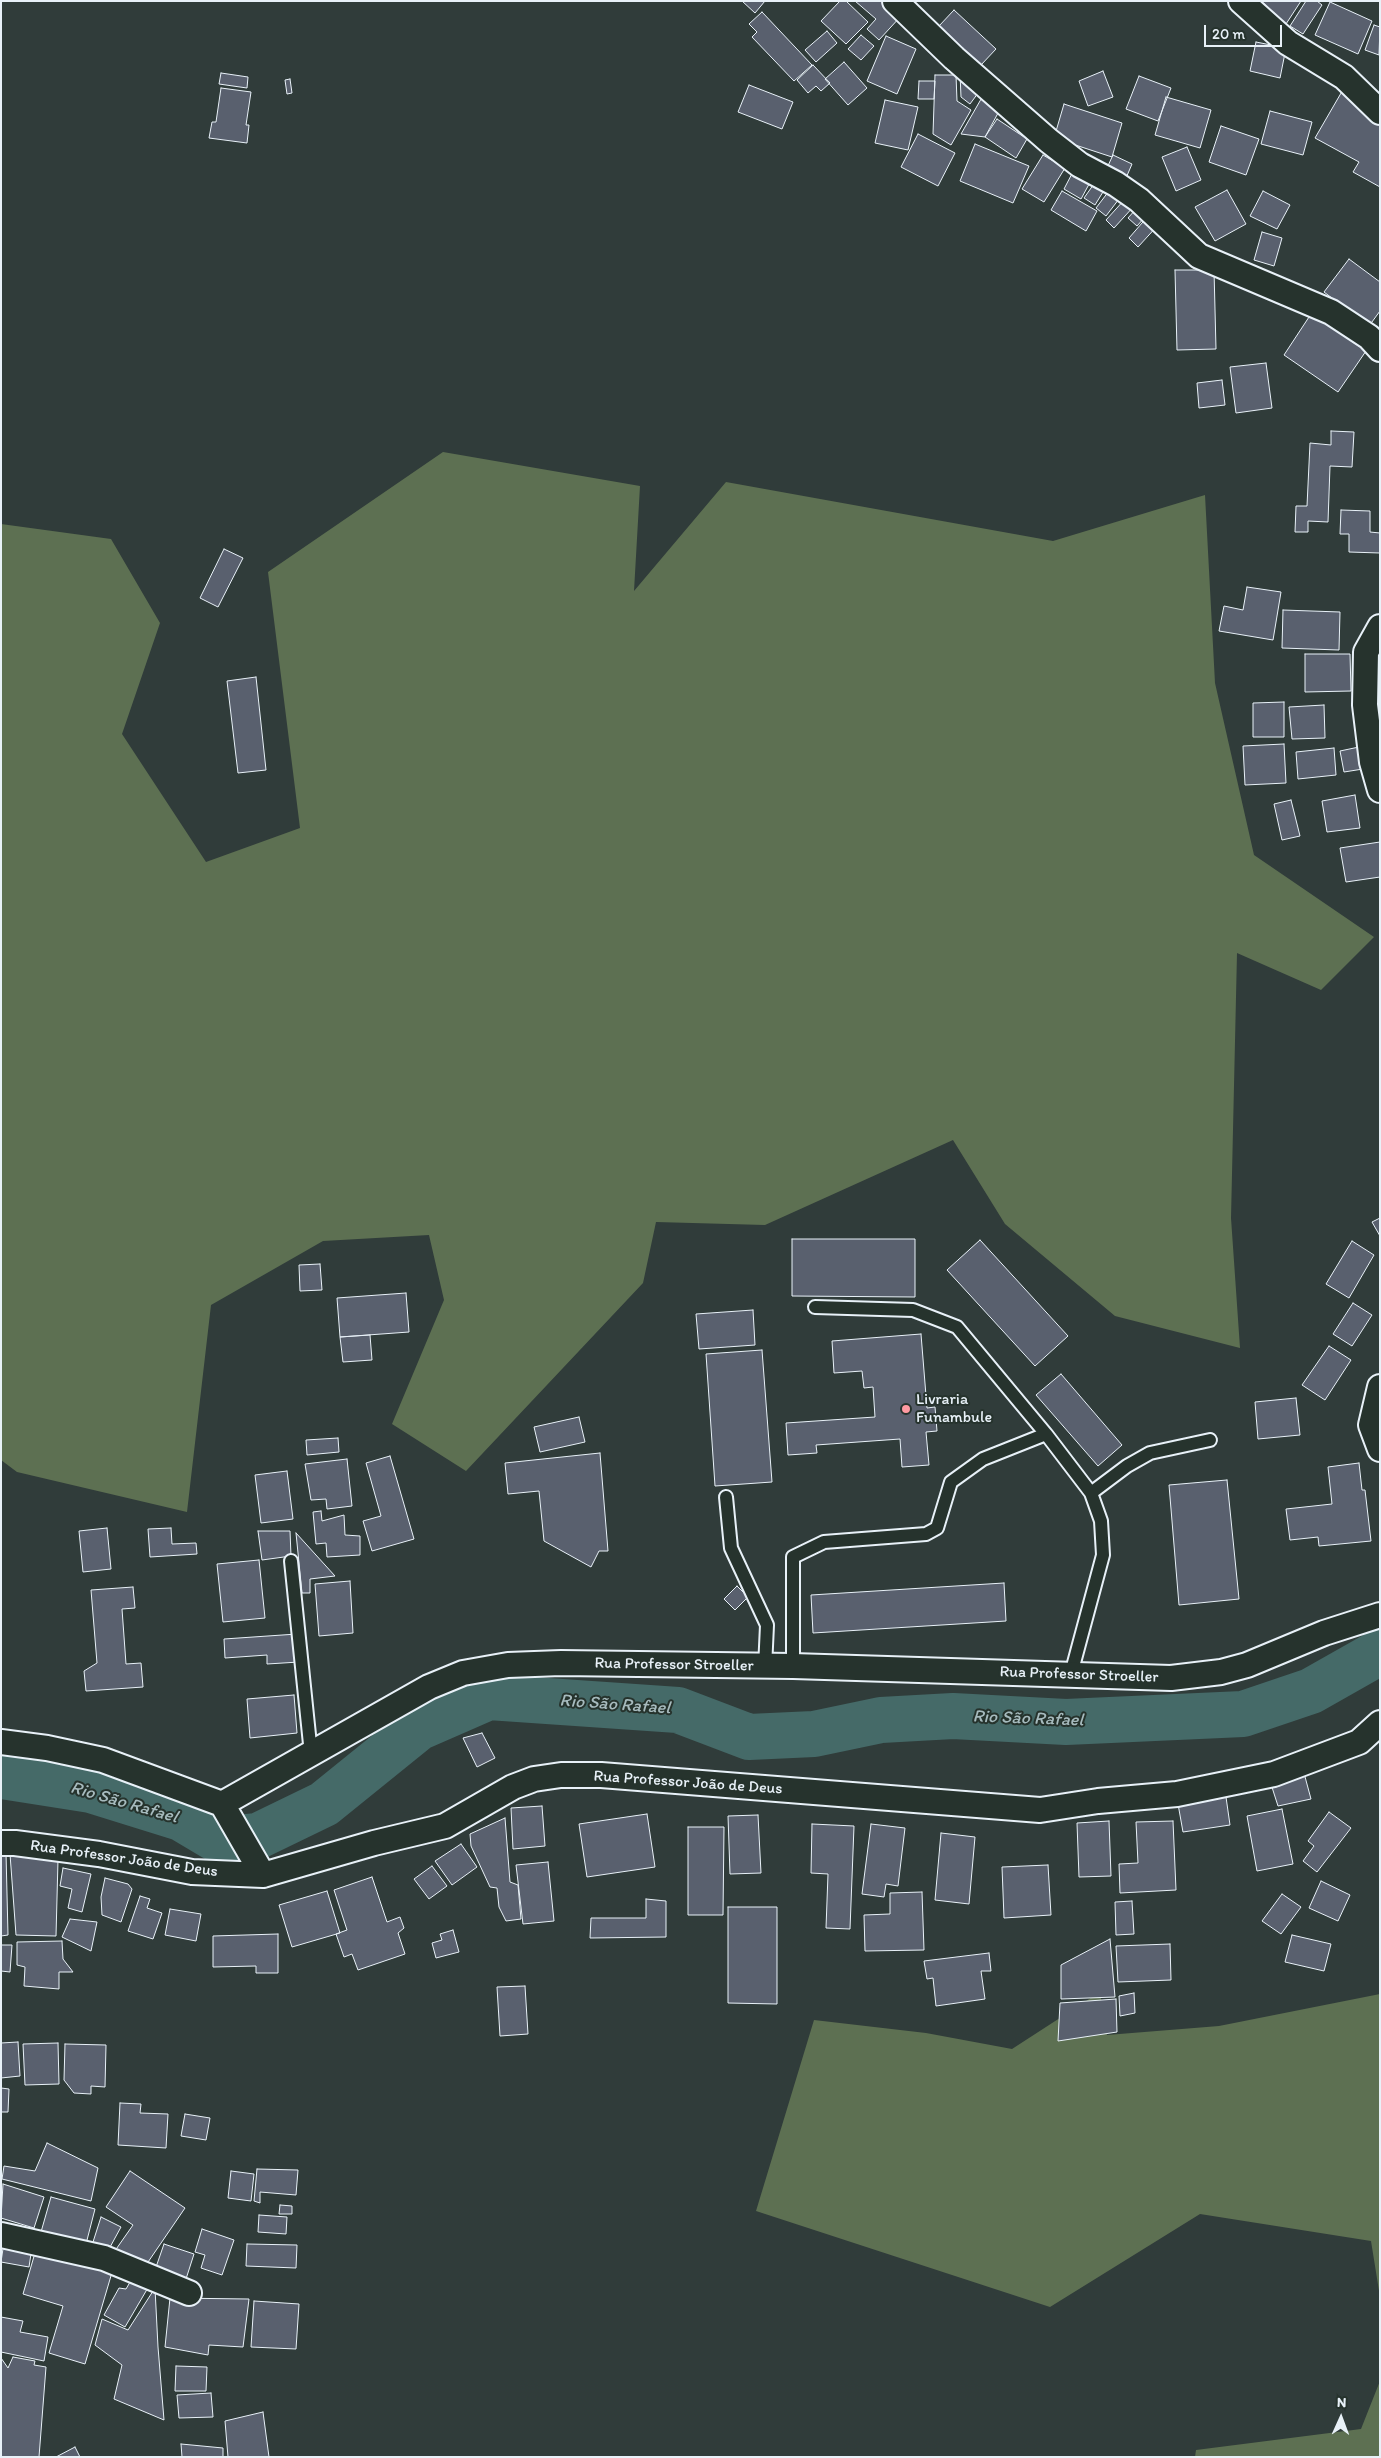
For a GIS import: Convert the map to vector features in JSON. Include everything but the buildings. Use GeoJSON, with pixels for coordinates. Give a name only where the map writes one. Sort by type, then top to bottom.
{"type":"FeatureCollection","features":[{"type":"Feature","properties":{"kind":"street"},"geometry":{"type":"LineString","coordinates":[[895,1],[954,58],[1049,141],[1080,164],[1116,184],[1139,200],[1200,256],[1330,312],[1369,337],[1380,349]]}},
{"type":"Feature","properties":{"kind":"street"},"geometry":{"type":"LineString","coordinates":[[1241,1],[1288,43],[1344,77],[1380,112]]}},
{"type":"Feature","properties":{"kind":"street"},"geometry":{"type":"LineString","coordinates":[[1380,627],[1366,652],[1365,705],[1372,762],[1380,790]]}},
{"type":"Feature","properties":{"kind":"street"},"geometry":{"type":"LineString","coordinates":[[1380,1388],[1371,1425],[1380,1450]]}},
{"type":"Feature","properties":{"kind":"street","name":"Rua Professor Stroeller"},"geometry":{"type":"LineString","coordinates":[[222,1804],[429,1687],[462,1673],[508,1665],[561,1663],[765,1668],[793,1666],[1172,1678],[1221,1672],[1247,1665],[1324,1633],[1380,1615]]}},
{"type":"Feature","properties":{"kind":"street","name":"Rua Professor João de Deus"},"geometry":{"type":"LineString","coordinates":[[1,1843],[15,1843],[99,1854],[192,1872],[263,1875],[374,1843],[445,1826],[513,1787],[534,1779],[561,1775],[601,1775],[1040,1810],[1098,1801],[1177,1794],[1274,1774],[1359,1742],[1380,1723]]}},
{"type":"Feature","properties":{"kind":"street"},"geometry":{"type":"LineString","coordinates":[[1,1742],[47,1748],[103,1760],[222,1804],[263,1875]]}},
{"type":"Feature","properties":{"kind":"street"},"geometry":{"type":"LineString","coordinates":[[1,2236],[104,2258],[189,2293]]}},
{"type":"Feature","properties":{"kind":"lane"},"geometry":{"type":"LineString","coordinates":[[815,1307],[913,1310],[957,1327],[1046,1434],[1091,1493],[1101,1521],[1103,1555],[1071,1674]]}},
{"type":"Feature","properties":{"kind":"lane"},"geometry":{"type":"LineString","coordinates":[[793,1666],[793,1557],[824,1542],[926,1534],[937,1528],[951,1482],[983,1459],[1046,1434]]}},
{"type":"Feature","properties":{"kind":"lane"},"geometry":{"type":"LineString","coordinates":[[1091,1493],[1128,1466],[1150,1454],[1210,1440]]}},
{"type":"Feature","properties":{"kind":"lane"},"geometry":{"type":"LineString","coordinates":[[726,1497],[731,1548],[766,1625],[765,1668]]}},
{"type":"Feature","properties":{"kind":"lane"},"geometry":{"type":"LineString","coordinates":[[291,1561],[311,1754]]}},
{"type":"Feature","properties":{"kind":"green space"},"geometry":{"type":"Polygon","coordinates":[[[443,452],[640,486],[634,591],[726,482],[1053,541],[1205,495],[1215,683],[1254,855],[1374,937],[1321,990],[1237,953],[1231,1218],[1240,1348],[1115,1316],[1005,1224],[953,1140],[765,1225],[656,1222],[643,1283],[466,1471],[392,1424],[444,1300],[429,1235],[323,1241],[211,1305],[187,1512],[17,1472],[1,1460],[1,524],[111,539],[160,623],[122,734],[206,862],[300,828],[268,572],[443,452]]]}},
{"type":"Feature","properties":{"kind":"green space"},"geometry":{"type":"Polygon","coordinates":[[[1100,1992],[1107,2035],[1219,2026],[1380,1994],[1380,2297],[1371,2241],[1200,2214],[1050,2307],[756,2211],[814,2020],[926,2033],[1012,2049],[1100,1992]]]}},
{"type":"Feature","properties":{"kind":"green space"},"geometry":{"type":"Polygon","coordinates":[[[1380,2381],[1380,2457],[1195,2457],[1196,2450],[1361,2429],[1380,2381]]]}},
{"type":"Feature","properties":{"kind":"waterway","name":"Rio São Rafael"},"geometry":{"type":"LineString","coordinates":[[1,1776],[91,1790],[181,1818],[218,1840],[258,1836],[324,1804],[418,1728],[489,1697],[678,1710],[749,1737],[814,1734],[881,1720],[953,1716],[1066,1722],[1243,1714],[1311,1691],[1380,1652]]}},
{"type":"Feature","properties":{"kind":"place","name":"Livraria Funambule"},"geometry":{"type":"Point","coordinates":[906,1409]}}]}
